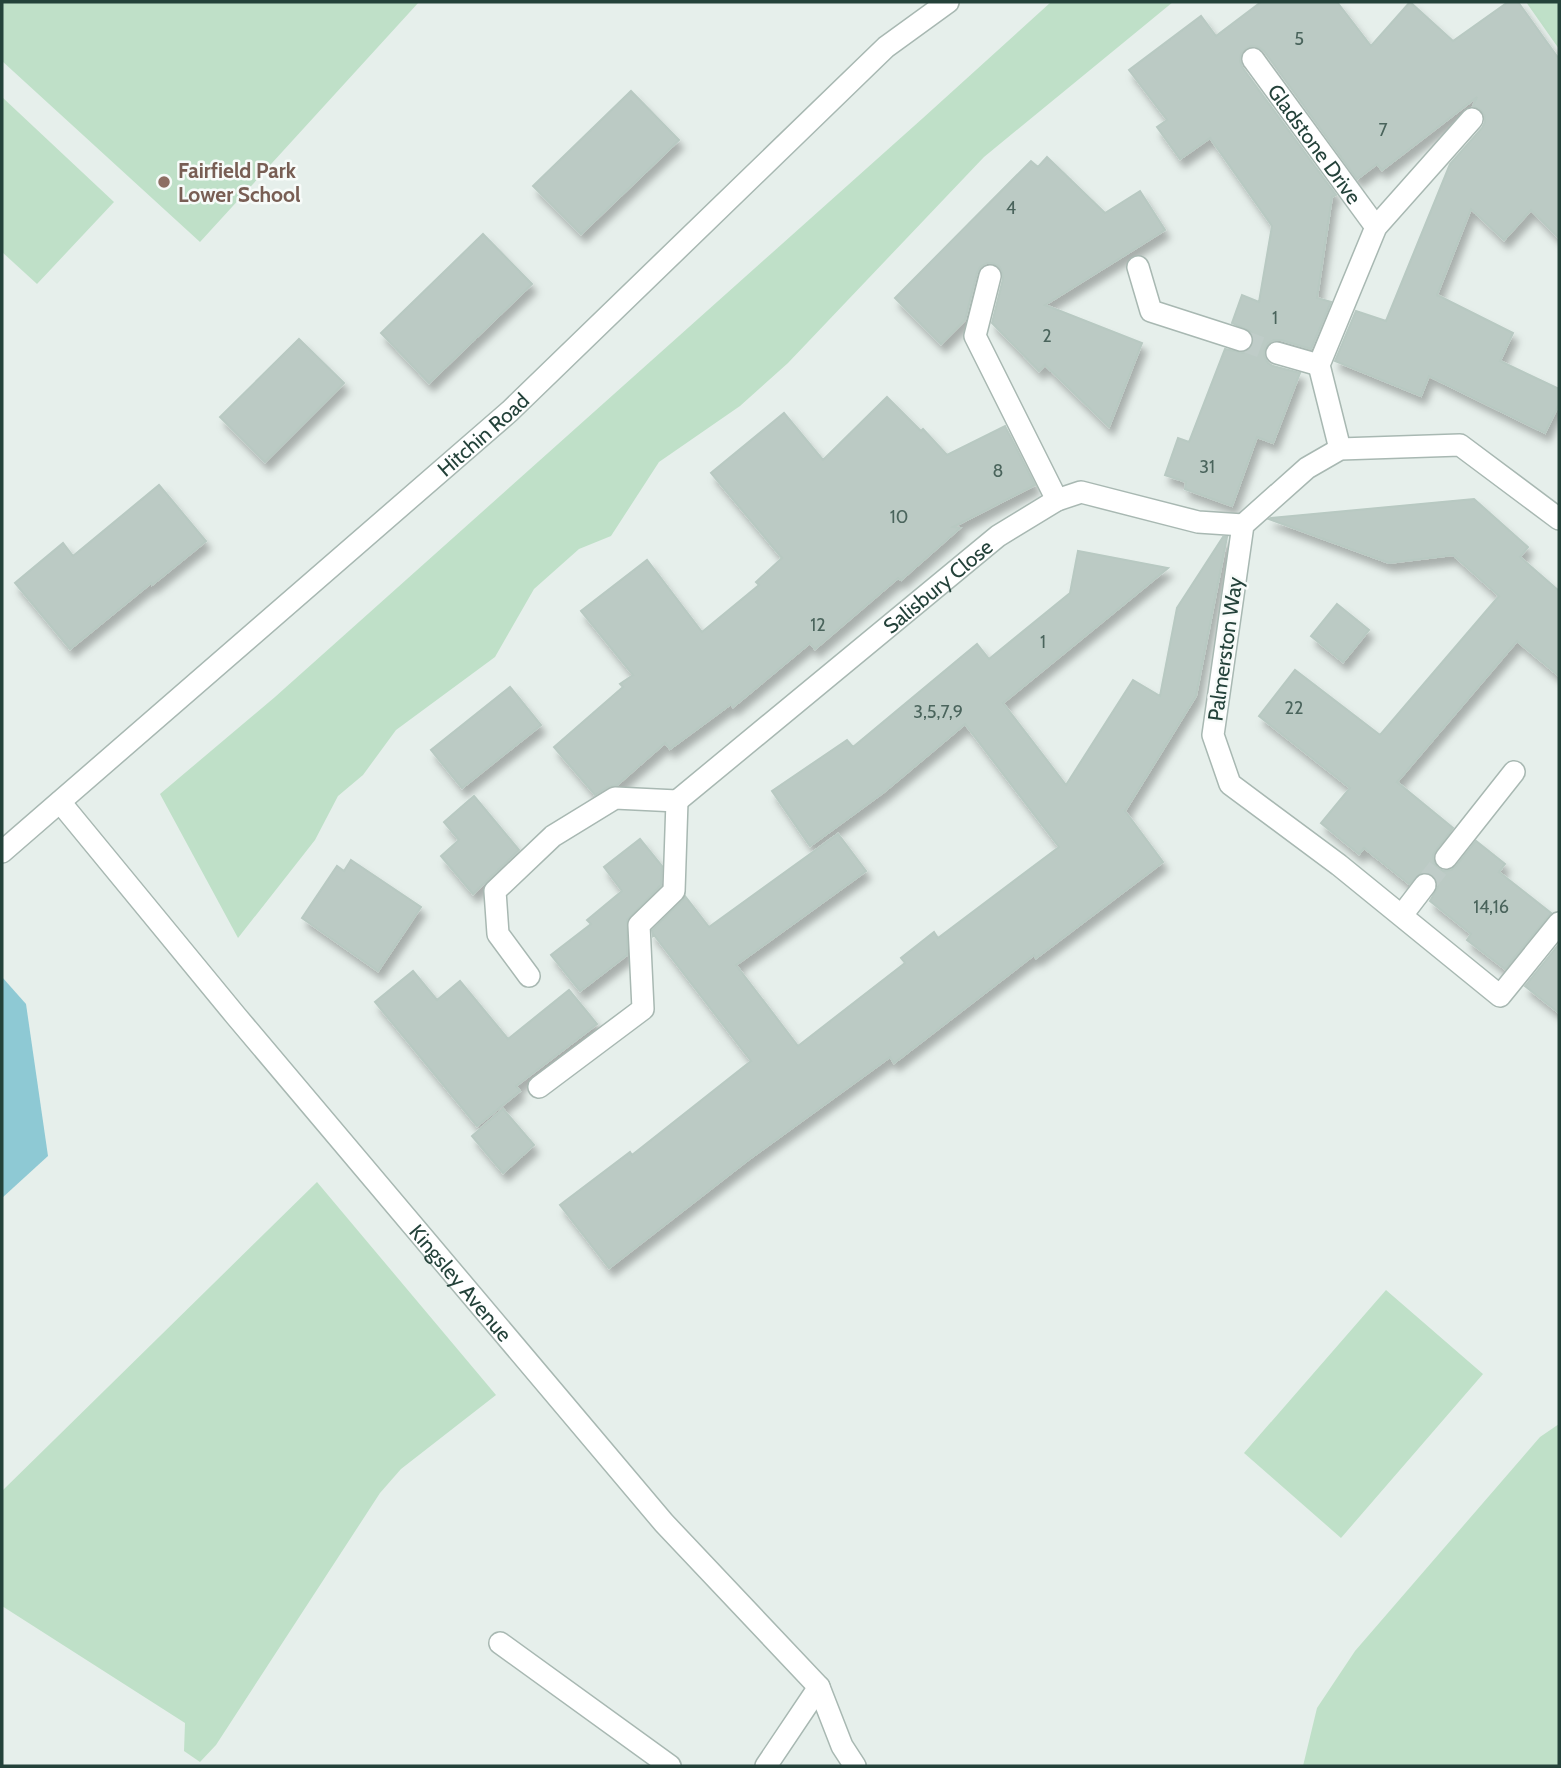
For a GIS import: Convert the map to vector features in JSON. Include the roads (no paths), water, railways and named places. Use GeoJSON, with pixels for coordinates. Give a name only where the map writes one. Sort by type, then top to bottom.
{"type":"FeatureCollection","features":[{"type":"Feature","properties":{"kind":"street","name":"Hitchin Road"},"geometry":{"type":"LineString","coordinates":[[2,852],[510,411],[886,47],[948,2]]}},
{"type":"Feature","properties":{"kind":"street","name":"Gladstone Drive"},"geometry":{"type":"LineString","coordinates":[[1253,59],[1376,227]]}},
{"type":"Feature","properties":{"kind":"street","name":"Gladstone Drive"},"geometry":{"type":"LineString","coordinates":[[1319,365],[1376,227],[1472,119]]}},
{"type":"Feature","properties":{"kind":"street"},"geometry":{"type":"LineString","coordinates":[[1138,267],[1151,311],[1241,340]]}},
{"type":"Feature","properties":{"kind":"street"},"geometry":{"type":"LineString","coordinates":[[990,275],[975,336],[1057,500]]}},
{"type":"Feature","properties":{"kind":"street"},"geometry":{"type":"LineString","coordinates":[[1277,353],[1319,365],[1340,449]]}},
{"type":"Feature","properties":{"kind":"street"},"geometry":{"type":"LineString","coordinates":[[1243,525],[1307,468],[1340,449],[1460,445],[1559,519]]}},
{"type":"Feature","properties":{"kind":"street","name":"Salisbury Close"},"geometry":{"type":"LineString","coordinates":[[677,801],[998,536],[1057,500],[1080,492],[1198,522],[1243,525]]}},
{"type":"Feature","properties":{"kind":"street","name":"Palmerston Way"},"geometry":{"type":"LineString","coordinates":[[1243,525],[1213,735],[1230,784],[1339,865],[1500,996],[1559,923]]}},
{"type":"Feature","properties":{"kind":"street"},"geometry":{"type":"LineString","coordinates":[[1446,858],[1514,772]]}},
{"type":"Feature","properties":{"kind":"street"},"geometry":{"type":"LineString","coordinates":[[529,976],[498,934],[495,891],[553,835],[615,798],[677,801],[674,891],[639,925],[643,1009],[539,1087]]}},
{"type":"Feature","properties":{"kind":"street","name":"Kingsley Avenue"},"geometry":{"type":"LineString","coordinates":[[60,802],[245,1027],[664,1523],[819,1687],[842,1746],[856,1766]]}},
{"type":"Feature","properties":{"kind":"street"},"geometry":{"type":"LineString","coordinates":[[1402,915],[1425,886]]}},
{"type":"Feature","properties":{"kind":"street"},"geometry":{"type":"LineString","coordinates":[[500,1643],[670,1766]]}},
{"type":"Feature","properties":{"kind":"street"},"geometry":{"type":"LineString","coordinates":[[766,1766],[819,1687]]}},
{"type":"Feature","properties":{"kind":"water"},"geometry":{"type":"Polygon","coordinates":[[[2,977],[26,1004],[48,1156],[2,1198],[2,977]]]}},
{"type":"Feature","properties":{"kind":"tunnel"},"geometry":{"type":"LineString","coordinates":[[1241,340],[1277,353]]}},
{"type":"Feature","properties":{"kind":"tunnel"},"geometry":{"type":"LineString","coordinates":[[1425,885],[1446,858]]}},
{"type":"Feature","properties":{"kind":"place","name":"Fairfield Park Lower School"},"geometry":{"type":"Point","coordinates":[164,182]}}]}
